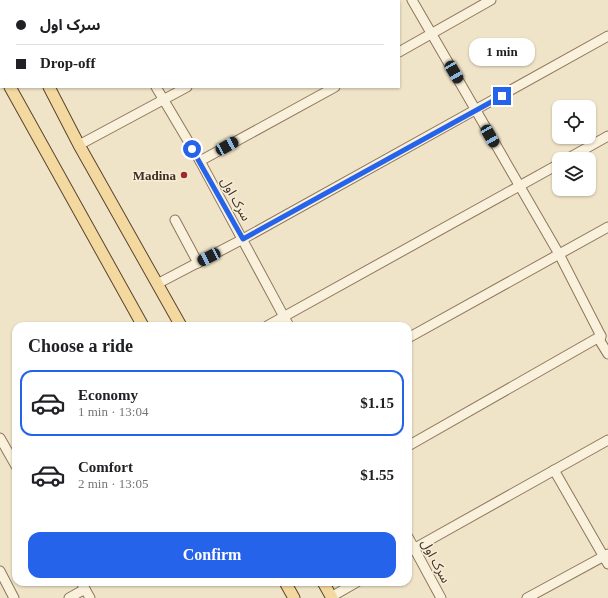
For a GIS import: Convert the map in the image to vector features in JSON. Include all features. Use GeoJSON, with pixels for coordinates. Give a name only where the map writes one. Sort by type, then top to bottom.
{"type":"FeatureCollection","features":[{"type":"Feature","properties":{"kind":"main road"},"geometry":{"type":"LineString","coordinates":[[11,88],[141,322]]}},
{"type":"Feature","properties":{"kind":"main road"},"geometry":{"type":"LineString","coordinates":[[50,88],[79,145],[178,322]]}},
{"type":"Feature","properties":{"kind":"main road"},"geometry":{"type":"LineString","coordinates":[[287,586],[294,598]]}},
{"type":"Feature","properties":{"kind":"main road"},"geometry":{"type":"LineString","coordinates":[[325,586],[332,598]]}},
{"type":"Feature","properties":{"kind":"street"},"geometry":{"type":"LineString","coordinates":[[412,0],[559,254],[603,338],[608,354]]}},
{"type":"Feature","properties":{"kind":"street"},"geometry":{"type":"LineString","coordinates":[[400,51],[491,0]]}},
{"type":"Feature","properties":{"kind":"street"},"geometry":{"type":"LineString","coordinates":[[157,284],[243,239],[608,36]]}},
{"type":"Feature","properties":{"kind":"street","name":"سرک‌ اول"},"geometry":{"type":"LineString","coordinates":[[157,88],[200,161],[287,322]]}},
{"type":"Feature","properties":{"kind":"street"},"geometry":{"type":"LineString","coordinates":[[79,145],[185,88]]}},
{"type":"Feature","properties":{"kind":"street"},"geometry":{"type":"LineString","coordinates":[[200,161],[333,88]]}},
{"type":"Feature","properties":{"kind":"street"},"geometry":{"type":"LineString","coordinates":[[580,152],[608,136]]}},
{"type":"Feature","properties":{"kind":"street"},"geometry":{"type":"LineString","coordinates":[[275,322],[552,168]]}},
{"type":"Feature","properties":{"kind":"street"},"geometry":{"type":"LineString","coordinates":[[175,220],[198,262]]}},
{"type":"Feature","properties":{"kind":"street"},"geometry":{"type":"LineString","coordinates":[[412,336],[608,227]]}},
{"type":"Feature","properties":{"kind":"street"},"geometry":{"type":"LineString","coordinates":[[412,444],[603,338]]}},
{"type":"Feature","properties":{"kind":"street"},"geometry":{"type":"LineString","coordinates":[[0,438],[12,459]]}},
{"type":"Feature","properties":{"kind":"street"},"geometry":{"type":"LineString","coordinates":[[412,549],[608,440]]}},
{"type":"Feature","properties":{"kind":"street"},"geometry":{"type":"LineString","coordinates":[[527,598],[607,558],[554,470]]}},
{"type":"Feature","properties":{"kind":"street","name":"سرک‌ اول"},"geometry":{"type":"LineString","coordinates":[[412,552],[441,598]]}},
{"type":"Feature","properties":{"kind":"street"},"geometry":{"type":"LineString","coordinates":[[0,571],[14,598]]}},
{"type":"Feature","properties":{"kind":"street"},"geometry":{"type":"LineString","coordinates":[[69,598],[82,586]]}},
{"type":"Feature","properties":{"kind":"street"},"geometry":{"type":"LineString","coordinates":[[84,586],[90,598]]}},
{"type":"Feature","properties":{"kind":"street"},"geometry":{"type":"LineString","coordinates":[[332,598],[351,586]]}},
{"type":"Feature","properties":{"kind":"place","name":"Madina"},"geometry":{"type":"Point","coordinates":[184,175]}},
{"type":"Feature","properties":{"kind":"route"},"geometry":{"type":"LineString","coordinates":[[192,149],[243,239],[502,96]]}}]}
